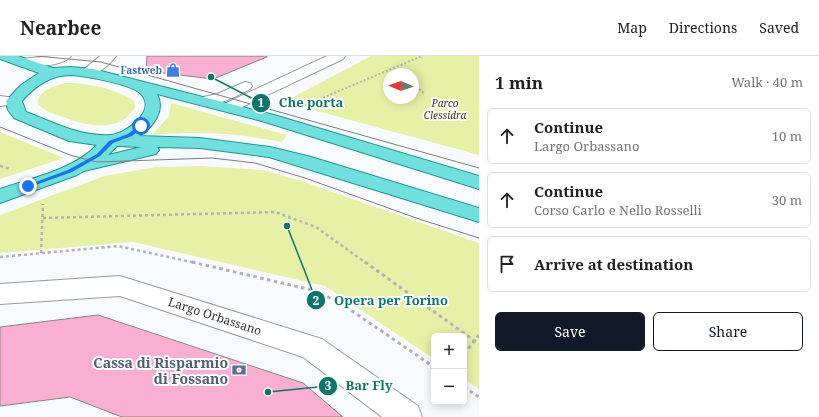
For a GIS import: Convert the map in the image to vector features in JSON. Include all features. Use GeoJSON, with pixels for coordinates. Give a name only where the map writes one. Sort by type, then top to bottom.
{"type":"FeatureCollection","features":[{"type":"Feature","properties":{"kind":"main road"},"geometry":{"type":"LineString","coordinates":[[5,56],[53,72]]}},
{"type":"Feature","properties":{"kind":"main road"},"geometry":{"type":"LineString","coordinates":[[479,183],[230,107],[88,72],[64,60],[53,72],[7,101],[20,115],[68,134],[90,140],[232,146],[270,152],[312,163],[479,215]]}},
{"type":"Feature","properties":{"kind":"main road"},"geometry":{"type":"LineString","coordinates":[[70,171],[98,155],[111,142],[130,135],[141,126],[152,111],[153,105],[151,96],[147,91],[135,84]]}},
{"type":"Feature","properties":{"kind":"main road"},"geometry":{"type":"LineString","coordinates":[[0,196],[70,171],[182,143]]}},
{"type":"Feature","properties":{"kind":"street"},"geometry":{"type":"LineString","coordinates":[[88,72],[109,56]]}},
{"type":"Feature","properties":{"kind":"street"},"geometry":{"type":"LineString","coordinates":[[205,100],[222,97],[312,56]]}},
{"type":"Feature","properties":{"kind":"street"},"geometry":{"type":"LineString","coordinates":[[230,107],[338,56]]}},
{"type":"Feature","properties":{"kind":"street"},"geometry":{"type":"LineString","coordinates":[[25,62],[64,60]]}},
{"type":"Feature","properties":{"kind":"street","name":"Largo Orbassano"},"geometry":{"type":"LineString","coordinates":[[0,294],[120,286],[312,348],[407,417]]}},
{"type":"Feature","properties":{"kind":"path"},"geometry":{"type":"LineString","coordinates":[[396,68],[422,56]]}},
{"type":"Feature","properties":{"kind":"path"},"geometry":{"type":"LineString","coordinates":[[297,108],[383,74]]}},
{"type":"Feature","properties":{"kind":"path"},"geometry":{"type":"LineString","coordinates":[[419,89],[424,93]]}},
{"type":"Feature","properties":{"kind":"path"},"geometry":{"type":"LineString","coordinates":[[40,253],[43,204]]}},
{"type":"Feature","properties":{"kind":"path"},"geometry":{"type":"LineString","coordinates":[[43,218],[275,212],[316,227],[479,344]]}},
{"type":"Feature","properties":{"kind":"path"},"geometry":{"type":"LineString","coordinates":[[0,257],[118,246],[147,251],[316,291],[342,304],[431,365]]}},
{"type":"Feature","properties":{"kind":"path"},"geometry":{"type":"LineString","coordinates":[[467,350],[479,335]]}},
{"type":"Feature","properties":{"kind":"path"},"geometry":{"type":"LineString","coordinates":[[467,389],[479,397]]}},
{"type":"Feature","properties":{"kind":"green space","name":"Parco Clessidra"},"geometry":{"type":"Polygon","coordinates":[[[371,56],[479,56],[479,155],[284,102],[371,56]]]}},
{"type":"Feature","properties":{"kind":"green space"},"geometry":{"type":"Polygon","coordinates":[[[65,83],[91,85],[119,93],[134,101],[135,107],[129,116],[121,121],[102,126],[72,120],[50,112],[38,105],[38,100],[43,93],[51,88],[65,83]]]}},
{"type":"Feature","properties":{"kind":"green space"},"geometry":{"type":"Polygon","coordinates":[[[171,103],[287,135],[282,142],[233,135],[201,133],[152,135],[169,116],[171,103]]]}},
{"type":"Feature","properties":{"kind":"green space"},"geometry":{"type":"Polygon","coordinates":[[[0,132],[64,158],[0,179],[0,132]]]}},
{"type":"Feature","properties":{"kind":"green space"},"geometry":{"type":"Polygon","coordinates":[[[202,166],[263,170],[301,181],[479,243],[479,389],[467,381],[467,333],[431,333],[431,357],[325,286],[133,242],[0,253],[0,215],[104,176],[156,167],[202,166]]]}},
{"type":"Feature","properties":{"kind":"building"},"geometry":{"type":"Polygon","coordinates":[[[147,56],[267,57],[213,79],[146,71],[147,56]]]}},
{"type":"Feature","properties":{"kind":"building"},"geometry":{"type":"Polygon","coordinates":[[[98,315],[303,383],[343,417],[122,417],[70,397],[0,406],[0,327],[98,315]]]}},
{"type":"Feature","properties":{"kind":"tram line"},"geometry":{"type":"LineString","coordinates":[[36,56],[101,62],[479,168]]}},
{"type":"Feature","properties":{"kind":"tram line"},"geometry":{"type":"LineString","coordinates":[[0,127],[70,155],[97,162],[212,158],[255,163],[305,178],[419,219],[479,238]]}},
{"type":"Feature","properties":{"kind":"place","name":"Fastweb"},"geometry":{"type":"Point","coordinates":[173,70]}},
{"type":"Feature","properties":{"kind":"place","name":"Che porta"},"geometry":{"type":"Point","coordinates":[211,77]}},
{"type":"Feature","properties":{"kind":"place","name":"Opera per Torino"},"geometry":{"type":"Point","coordinates":[287,226]}},
{"type":"Feature","properties":{"kind":"place","name":"Cassa di Risparmio di Fossano"},"geometry":{"type":"Point","coordinates":[239,370]}},
{"type":"Feature","properties":{"kind":"place","name":"Bar Fly"},"geometry":{"type":"Point","coordinates":[268,392]}},
{"type":"Feature","properties":{"kind":"route"},"geometry":{"type":"LineString","coordinates":[[28,186],[70,171],[98,155],[111,142],[130,135],[141,126]]}}]}
